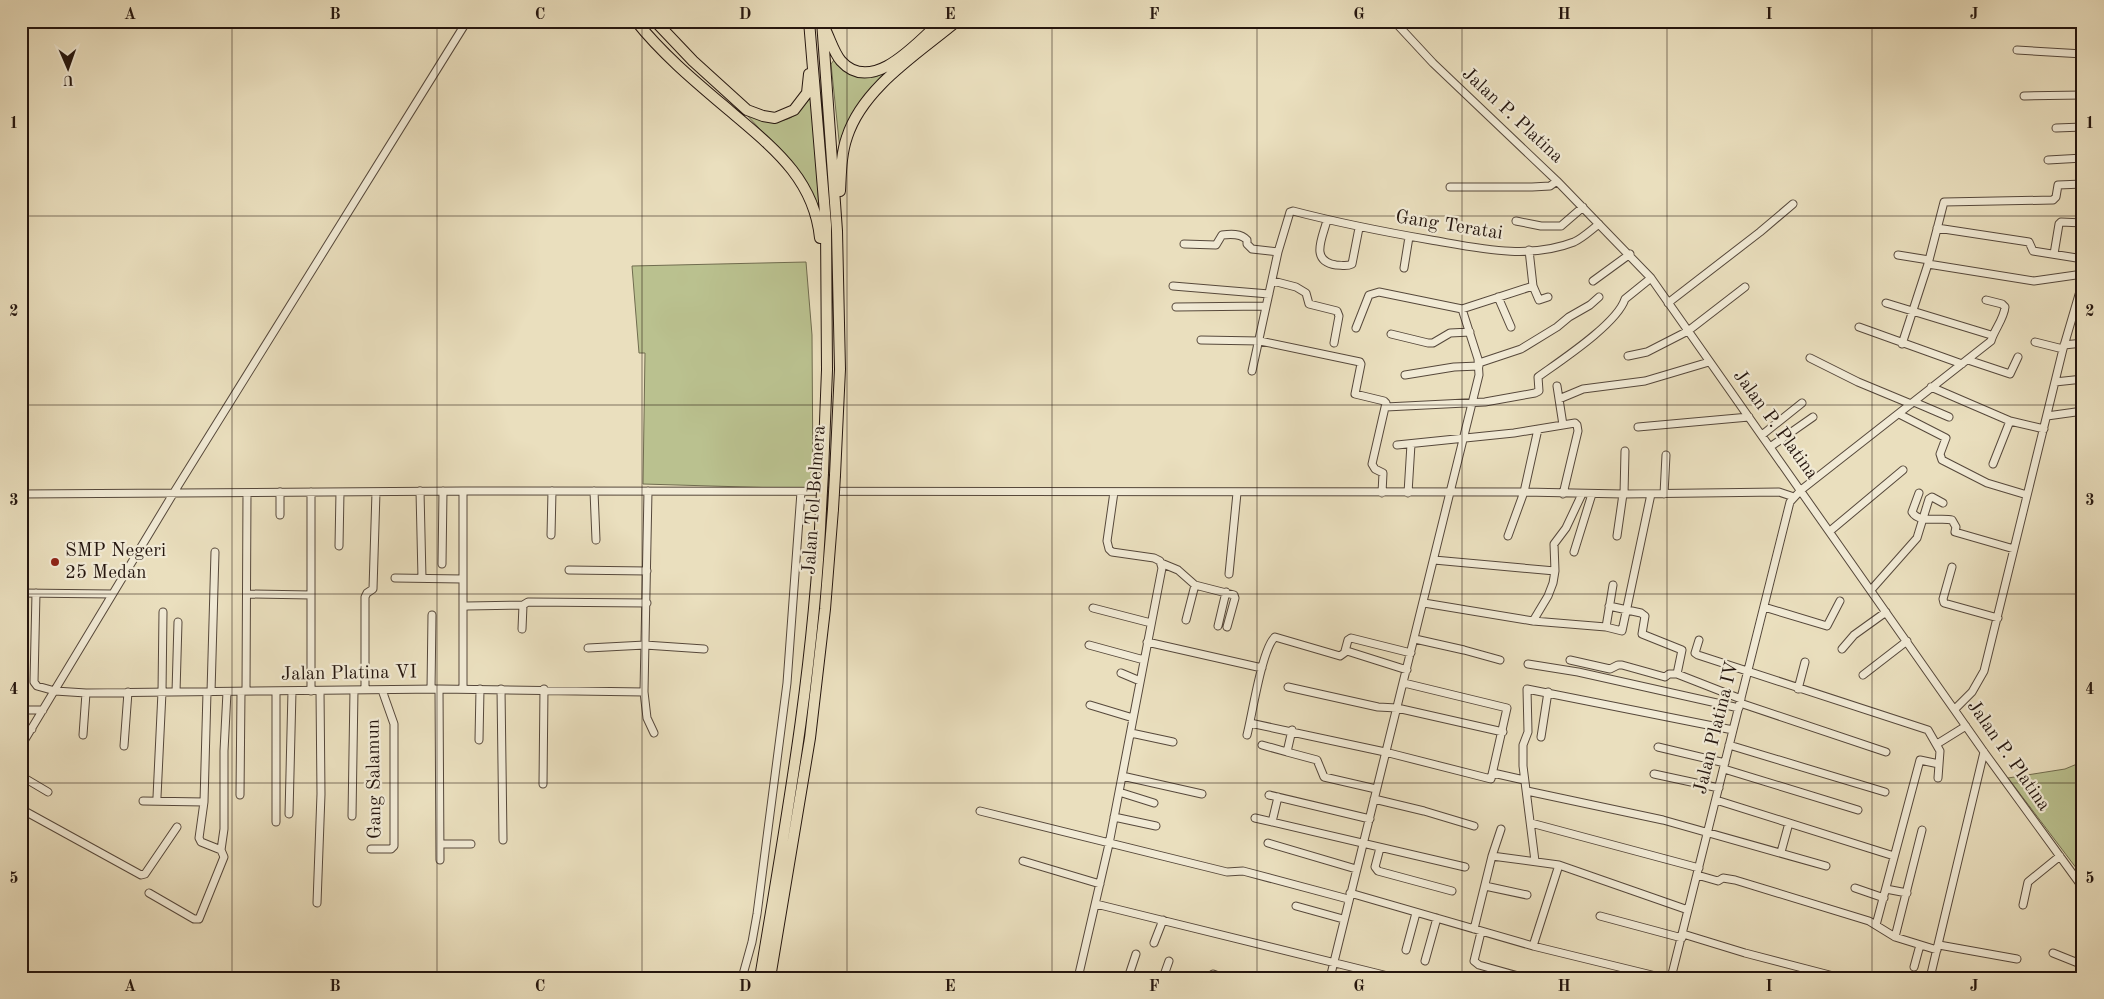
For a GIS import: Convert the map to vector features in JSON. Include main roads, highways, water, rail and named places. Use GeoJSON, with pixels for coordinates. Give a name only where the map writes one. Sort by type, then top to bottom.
{"type":"FeatureCollection","features":[{"type":"Feature","properties":{"kind":"highway"},"geometry":{"type":"LineString","coordinates":[[636,21],[664,51],[730,111],[767,141],[803,184],[812,203],[819,226],[825,279]]}},
{"type":"Feature","properties":{"kind":"highway"},"geometry":{"type":"LineString","coordinates":[[655,21],[693,61],[747,110],[774,118],[794,110],[807,93],[809,84],[810,24]]}},
{"type":"Feature","properties":{"kind":"highway"},"geometry":{"type":"LineString","coordinates":[[822,23],[839,59],[856,72],[867,72],[882,69],[902,56],[941,21]]}},
{"type":"Feature","properties":{"kind":"highway"},"geometry":{"type":"LineString","coordinates":[[838,231],[844,146],[864,103],[888,78],[957,21]]}},
{"type":"Feature","properties":{"kind":"highway","name":"Jalan Tol Belmera"},"geometry":{"type":"LineString","coordinates":[[770,978],[810,738],[825,610],[835,474],[840,369],[838,231],[822,23]]}},
{"type":"Feature","properties":{"kind":"highway","name":"Jalan Tol Belmera"},"geometry":{"type":"LineString","coordinates":[[760,978],[804,707],[821,509],[827,370],[826,225],[810,24]]}},
{"type":"Feature","properties":{"kind":"place","name":"SMP Negeri 25 Medan"},"geometry":{"type":"Point","coordinates":[55,562]}}]}
